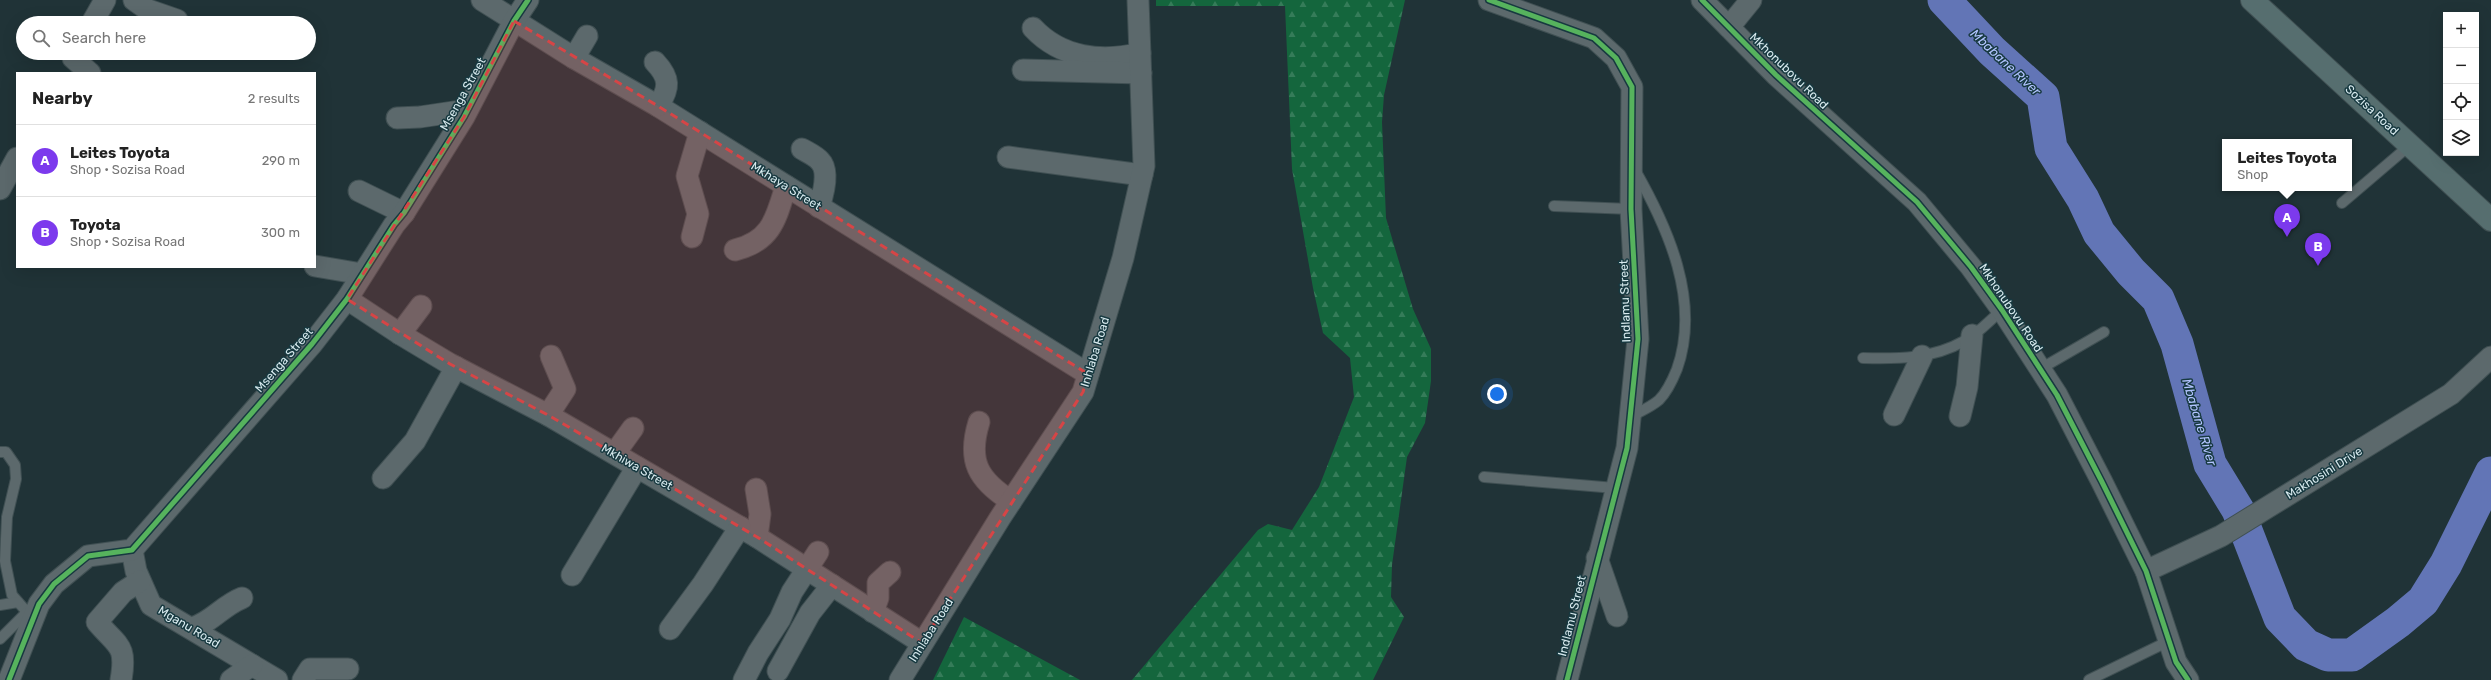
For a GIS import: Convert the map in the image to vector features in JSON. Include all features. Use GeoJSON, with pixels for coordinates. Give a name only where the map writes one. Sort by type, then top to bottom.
{"type":"FeatureCollection","features":[{"type":"Feature","properties":{"kind":"main road","name":"Sozisa Road"},"geometry":{"type":"LineString","coordinates":[[2252,0],[2491,220]]}},
{"type":"Feature","properties":{"kind":"street"},"geometry":{"type":"LineString","coordinates":[[96,16],[105,0]]}},
{"type":"Feature","properties":{"kind":"street"},"geometry":{"type":"LineString","coordinates":[[134,0],[148,10],[165,16]]}},
{"type":"Feature","properties":{"kind":"street","name":"Mkhaya Street"},"geometry":{"type":"LineString","coordinates":[[482,0],[574,58],[658,106],[1088,374]]}},
{"type":"Feature","properties":{"kind":"street","name":"Msenga Street"},"geometry":{"type":"LineString","coordinates":[[132,550],[312,344],[347,299],[394,225],[404,213],[467,110],[514,21],[528,0]]}},
{"type":"Feature","properties":{"kind":"street","name":"Inhlaba Road"},"geometry":{"type":"LineString","coordinates":[[900,680],[1011,501],[1083,392],[1123,258],[1144,166],[1138,0]]}},
{"type":"Feature","properties":{"kind":"street","name":"Indlamu Street"},"geometry":{"type":"LineString","coordinates":[[1489,0],[1594,38],[1616,58],[1632,87],[1631,209],[1638,339],[1627,448],[1615,488],[1567,680]]}},
{"type":"Feature","properties":{"kind":"street","name":"Mkhonubovu Road"},"geometry":{"type":"LineString","coordinates":[[1702,0],[1776,75],[1917,202],[1972,268],[2002,310],[2057,395],[2146,571],[2176,662],[2188,680]]}},
{"type":"Feature","properties":{"kind":"street"},"geometry":{"type":"LineString","coordinates":[[1729,27],[1751,0]]}},
{"type":"Feature","properties":{"kind":"street"},"geometry":{"type":"LineString","coordinates":[[1034,28],[1046,41],[1073,53],[1100,58],[1123,58],[1141,63]]}},
{"type":"Feature","properties":{"kind":"street"},"geometry":{"type":"LineString","coordinates":[[574,58],[588,36]]}},
{"type":"Feature","properties":{"kind":"street"},"geometry":{"type":"LineString","coordinates":[[71,61],[88,72]]}},
{"type":"Feature","properties":{"kind":"street"},"geometry":{"type":"LineString","coordinates":[[655,62],[663,70],[667,83],[666,95],[658,106]]}},
{"type":"Feature","properties":{"kind":"street"},"geometry":{"type":"LineString","coordinates":[[1023,70],[1141,63]]}},
{"type":"Feature","properties":{"kind":"street"},"geometry":{"type":"LineString","coordinates":[[397,118],[420,117],[467,110]]}},
{"type":"Feature","properties":{"kind":"street"},"geometry":{"type":"LineString","coordinates":[[692,237],[698,214],[687,176],[700,132]]}},
{"type":"Feature","properties":{"kind":"street"},"geometry":{"type":"LineString","coordinates":[[802,148],[821,161],[824,169],[824,191],[820,207]]}},
{"type":"Feature","properties":{"kind":"street"},"geometry":{"type":"LineString","coordinates":[[1008,157],[1142,175]]}},
{"type":"Feature","properties":{"kind":"street"},"geometry":{"type":"LineString","coordinates":[[0,189],[16,160]]}},
{"type":"Feature","properties":{"kind":"street"},"geometry":{"type":"LineString","coordinates":[[735,250],[746,248],[764,238],[779,207],[786,186]]}},
{"type":"Feature","properties":{"kind":"street"},"geometry":{"type":"LineString","coordinates":[[359,191],[404,213]]}},
{"type":"Feature","properties":{"kind":"street"},"geometry":{"type":"LineString","coordinates":[[316,266],[362,274]]}},
{"type":"Feature","properties":{"kind":"street","name":"Mkhiwa Street"},"geometry":{"type":"LineString","coordinates":[[347,299],[400,334],[456,367],[548,414],[748,532],[813,561],[832,585],[922,643]]}},
{"type":"Feature","properties":{"kind":"street"},"geometry":{"type":"LineString","coordinates":[[400,334],[421,306]]}},
{"type":"Feature","properties":{"kind":"street"},"geometry":{"type":"LineString","coordinates":[[1960,416],[1967,387],[1972,335]]}},
{"type":"Feature","properties":{"kind":"street"},"geometry":{"type":"LineString","coordinates":[[548,414],[565,389],[551,356]]}},
{"type":"Feature","properties":{"kind":"street"},"geometry":{"type":"LineString","coordinates":[[1894,415],[1922,356]]}},
{"type":"Feature","properties":{"kind":"street","name":"Makhosini Drive"},"geometry":{"type":"LineString","coordinates":[[2146,571],[2222,536],[2451,394],[2491,357]]}},
{"type":"Feature","properties":{"kind":"street"},"geometry":{"type":"LineString","coordinates":[[383,478],[415,441],[456,367]]}},
{"type":"Feature","properties":{"kind":"street"},"geometry":{"type":"LineString","coordinates":[[979,422],[974,440],[975,463],[982,479],[1011,501]]}},
{"type":"Feature","properties":{"kind":"street"},"geometry":{"type":"LineString","coordinates":[[615,453],[633,428]]}},
{"type":"Feature","properties":{"kind":"street"},"geometry":{"type":"LineString","coordinates":[[572,575],[637,466]]}},
{"type":"Feature","properties":{"kind":"street"},"geometry":{"type":"LineString","coordinates":[[670,629],[703,584],[748,532],[760,514],[756,489]]}},
{"type":"Feature","properties":{"kind":"street"},"geometry":{"type":"LineString","coordinates":[[9,680],[32,608],[54,584],[88,556],[132,550]]}},
{"type":"Feature","properties":{"kind":"street","name":"Mganu Road"},"geometry":{"type":"LineString","coordinates":[[132,550],[140,580],[151,605],[192,628],[277,680]]}},
{"type":"Feature","properties":{"kind":"street"},"geometry":{"type":"LineString","coordinates":[[1597,558],[1617,616]]}},
{"type":"Feature","properties":{"kind":"street"},"geometry":{"type":"LineString","coordinates":[[744,680],[758,653],[780,618],[792,592],[813,561]]}},
{"type":"Feature","properties":{"kind":"street"},"geometry":{"type":"LineString","coordinates":[[873,612],[878,598],[878,583],[890,572]]}},
{"type":"Feature","properties":{"kind":"street"},"geometry":{"type":"LineString","coordinates":[[121,680],[124,657],[119,646],[97,622],[123,592],[140,580]]}},
{"type":"Feature","properties":{"kind":"street"},"geometry":{"type":"LineString","coordinates":[[778,671],[810,613],[832,585]]}},
{"type":"Feature","properties":{"kind":"street"},"geometry":{"type":"LineString","coordinates":[[192,628],[205,624],[228,603],[242,598]]}},
{"type":"Feature","properties":{"kind":"street"},"geometry":{"type":"LineString","coordinates":[[230,680],[252,665]]}},
{"type":"Feature","properties":{"kind":"street"},"geometry":{"type":"LineString","coordinates":[[302,680],[310,669],[348,670]]}},
{"type":"Feature","properties":{"kind":"lane"},"geometry":{"type":"LineString","coordinates":[[2342,203],[2410,145]]}},
{"type":"Feature","properties":{"kind":"lane"},"geometry":{"type":"LineString","coordinates":[[1630,418],[1659,400],[1672,380],[1683,350],[1685,310],[1679,273],[1661,218],[1632,164]]}},
{"type":"Feature","properties":{"kind":"lane"},"geometry":{"type":"LineString","coordinates":[[1554,206],[1631,209]]}},
{"type":"Feature","properties":{"kind":"lane"},"geometry":{"type":"LineString","coordinates":[[1863,358],[1898,359],[1938,353],[1965,341],[2002,310]]}},
{"type":"Feature","properties":{"kind":"lane"},"geometry":{"type":"LineString","coordinates":[[2040,369],[2104,332]]}},
{"type":"Feature","properties":{"kind":"lane"},"geometry":{"type":"LineString","coordinates":[[0,452],[6,452],[15,465],[16,479],[7,516],[5,560],[12,595],[18,602],[32,608],[0,639]]}},
{"type":"Feature","properties":{"kind":"lane"},"geometry":{"type":"LineString","coordinates":[[1484,477],[1615,488]]}},
{"type":"Feature","properties":{"kind":"lane"},"geometry":{"type":"LineString","coordinates":[[0,605],[18,602]]}},
{"type":"Feature","properties":{"kind":"lane"},"geometry":{"type":"LineString","coordinates":[[2089,680],[2169,641]]}},
{"type":"Feature","properties":{"kind":"highlighted area"},"geometry":{"type":"Polygon","coordinates":[[[514,21],[658,106],[1088,374],[1083,392],[922,643],[757,537],[548,415],[450,364],[347,299],[464,117],[514,21]]]}},
{"type":"Feature","properties":{"kind":"green space"},"geometry":{"type":"Polygon","coordinates":[[[1156,0],[1405,0],[1384,95],[1382,122],[1386,218],[1413,309],[1431,349],[1431,381],[1425,423],[1407,457],[1392,565],[1391,597],[1404,617],[1373,680],[1132,680],[1258,530],[1268,524],[1292,530],[1319,487],[1354,397],[1350,358],[1323,333],[1313,288],[1292,169],[1285,6],[1156,6],[1156,0]]]}},
{"type":"Feature","properties":{"kind":"green space"},"geometry":{"type":"Polygon","coordinates":[[[964,617],[1080,680],[933,680],[964,617]]]}},
{"type":"Feature","properties":{"kind":"waterway","name":"Mbabane River"},"geometry":{"type":"LineString","coordinates":[[1944,0],[1992,51],[2043,97],[2051,148],[2083,199],[2099,233],[2131,272],[2158,299],[2177,344],[2210,464],[2238,510],[2280,618],[2306,645],[2328,655],[2352,655],[2398,622],[2423,601],[2446,564],[2491,473]]}},
{"type":"Feature","properties":{"kind":"cycle path"},"geometry":{"type":"LineString","coordinates":[[9,680],[39,604],[54,584],[88,556],[132,550],[312,344],[347,299],[394,225],[404,213],[464,117],[514,21],[528,0]]}},
{"type":"Feature","properties":{"kind":"cycle path"},"geometry":{"type":"LineString","coordinates":[[1489,0],[1594,38],[1616,58],[1632,87],[1631,209],[1638,339],[1627,448],[1567,680]]}},
{"type":"Feature","properties":{"kind":"cycle path"},"geometry":{"type":"LineString","coordinates":[[1702,0],[1776,75],[1917,202],[1971,267],[2002,310],[2057,395],[2102,482],[2146,571],[2176,662],[2188,680]]}},
{"type":"Feature","properties":{"kind":"place","name":"Leites Toyota"},"geometry":{"type":"Point","coordinates":[2287,237]}},
{"type":"Feature","properties":{"kind":"place","name":"Toyota"},"geometry":{"type":"Point","coordinates":[2318,266]}}]}
